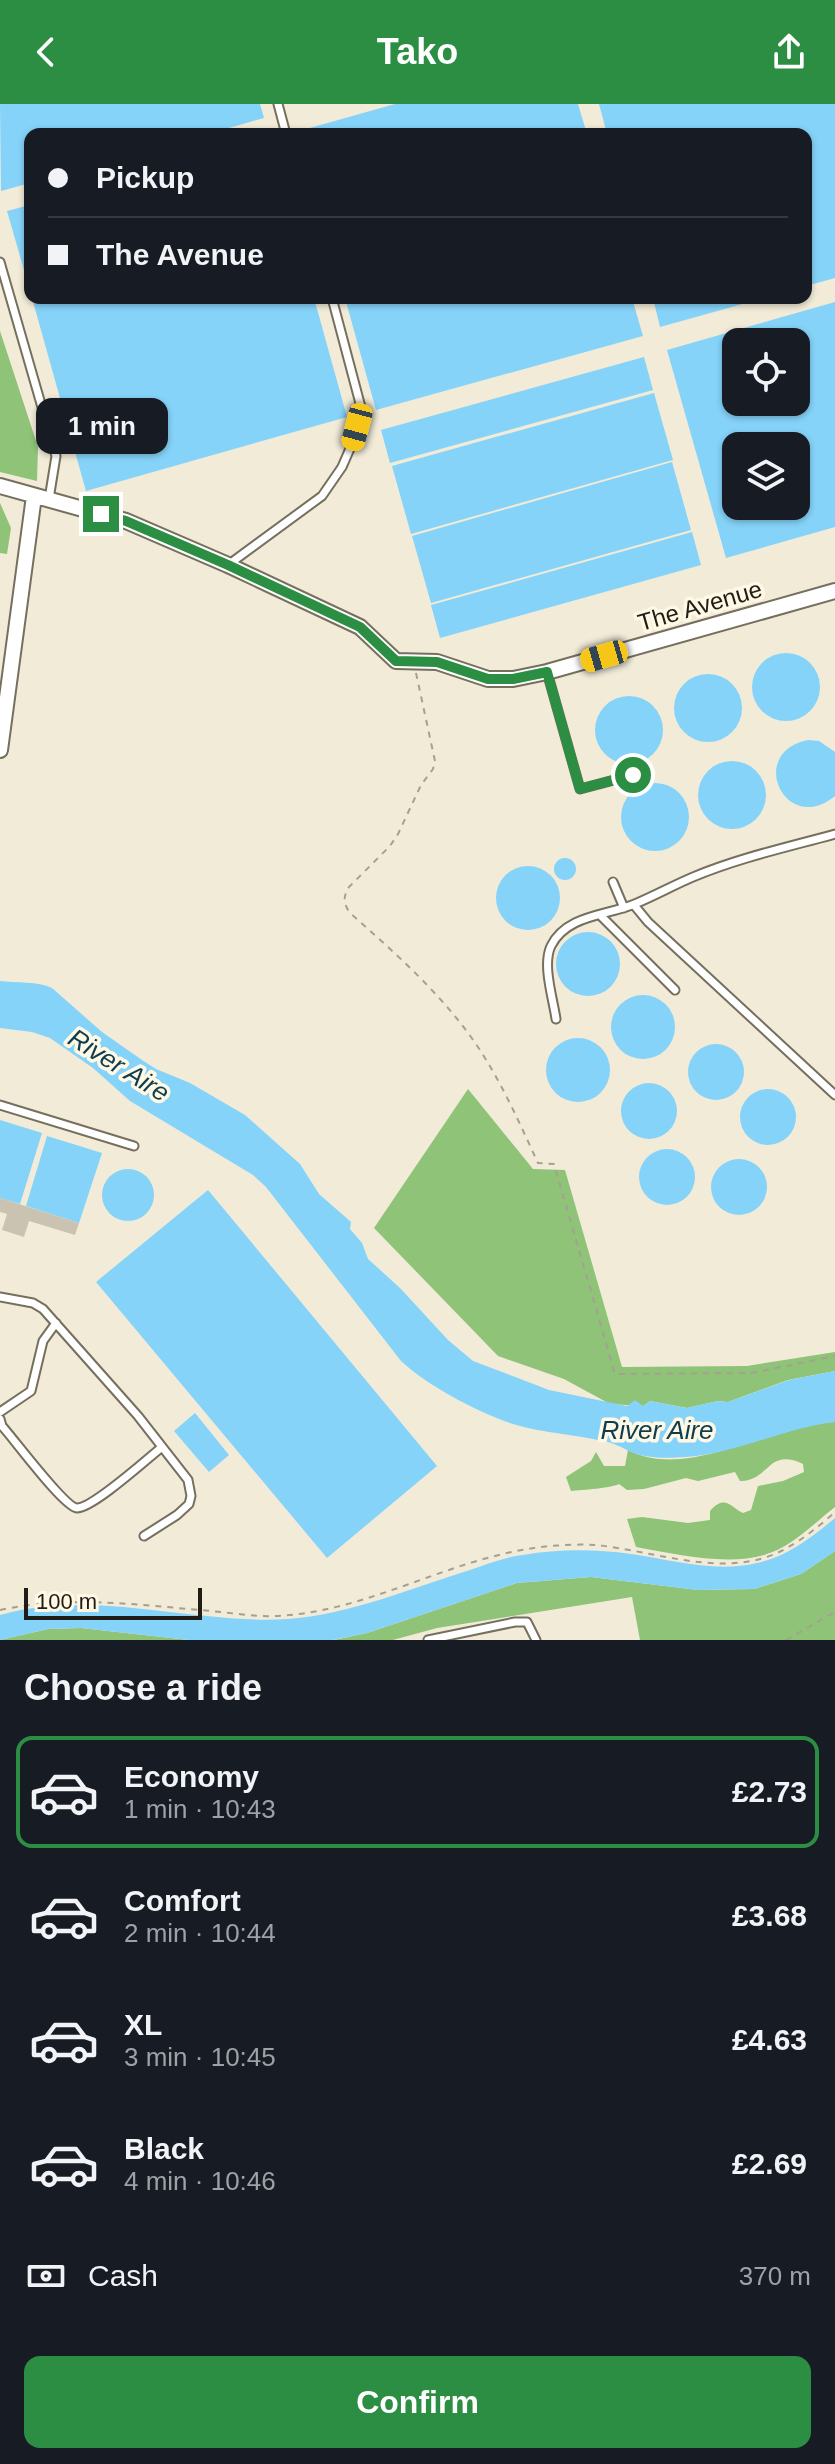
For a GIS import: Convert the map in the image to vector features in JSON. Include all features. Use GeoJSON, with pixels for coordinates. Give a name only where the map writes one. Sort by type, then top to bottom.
{"type":"FeatureCollection","features":[{"type":"Feature","properties":{"kind":"street","name":"The Avenue"},"geometry":{"type":"LineString","coordinates":[[0,486],[126,521],[228,565],[360,627],[396,661],[437,662],[488,679],[513,679],[547,672],[835,591]]}},
{"type":"Feature","properties":{"kind":"street"},"geometry":{"type":"LineString","coordinates":[[0,750],[34,496]]}},
{"type":"Feature","properties":{"kind":"lane"},"geometry":{"type":"LineString","coordinates":[[278,104],[284,128]]}},
{"type":"Feature","properties":{"kind":"lane"},"geometry":{"type":"LineString","coordinates":[[0,262],[56,456],[49,500]]}},
{"type":"Feature","properties":{"kind":"lane"},"geometry":{"type":"LineString","coordinates":[[228,565],[322,496],[342,467],[352,444],[362,411],[334,304]]}},
{"type":"Feature","properties":{"kind":"lane"},"geometry":{"type":"LineString","coordinates":[[547,672],[580,789],[633,775]]}},
{"type":"Feature","properties":{"kind":"lane"},"geometry":{"type":"LineString","coordinates":[[556,1019],[548,966],[550,948],[560,932],[574,922],[634,905],[693,877],[835,834]]}},
{"type":"Feature","properties":{"kind":"lane"},"geometry":{"type":"LineString","coordinates":[[613,882],[624,908]]}},
{"type":"Feature","properties":{"kind":"lane"},"geometry":{"type":"LineString","coordinates":[[634,905],[648,922],[835,1095]]}},
{"type":"Feature","properties":{"kind":"lane"},"geometry":{"type":"LineString","coordinates":[[600,915],[675,990]]}},
{"type":"Feature","properties":{"kind":"lane"},"geometry":{"type":"LineString","coordinates":[[0,1105],[134,1146]]}},
{"type":"Feature","properties":{"kind":"lane"},"geometry":{"type":"LineString","coordinates":[[0,1297],[33,1303],[56,1323],[188,1480],[189,1504],[144,1536]]}},
{"type":"Feature","properties":{"kind":"lane"},"geometry":{"type":"LineString","coordinates":[[0,1412],[31,1391],[43,1341],[56,1323]]}},
{"type":"Feature","properties":{"kind":"lane"},"geometry":{"type":"LineString","coordinates":[[0,1419],[2,1426],[55,1490],[77,1508],[92,1503],[162,1447]]}},
{"type":"Feature","properties":{"kind":"lane"},"geometry":{"type":"LineString","coordinates":[[428,1640],[515,1622],[527,1622],[536,1640]]}},
{"type":"Feature","properties":{"kind":"path"},"geometry":{"type":"LineString","coordinates":[[413,661],[435,761],[433,769],[421,785],[398,834],[349,887],[344,895],[345,904],[350,913],[430,988],[471,1037],[496,1076],[538,1163],[554,1164],[615,1374],[751,1373],[835,1356]]}},
{"type":"Feature","properties":{"kind":"path"},"geometry":{"type":"LineString","coordinates":[[0,1610],[86,1600],[263,1616],[308,1612],[373,1597],[497,1556],[541,1547],[595,1545],[721,1562],[766,1557],[800,1540],[835,1512]]}},
{"type":"Feature","properties":{"kind":"path"},"geometry":{"type":"LineString","coordinates":[[786,1640],[835,1612]]}},
{"type":"Feature","properties":{"kind":"green space"},"geometry":{"type":"Polygon","coordinates":[[[0,331],[38,447],[37,481],[0,472],[0,331]]]}},
{"type":"Feature","properties":{"kind":"green space"},"geometry":{"type":"Polygon","coordinates":[[[0,503],[11,528],[7,554],[0,553],[0,503]]]}},
{"type":"Feature","properties":{"kind":"green space"},"geometry":{"type":"Polygon","coordinates":[[[468,1089],[533,1169],[565,1170],[622,1367],[747,1366],[835,1352],[835,1371],[788,1380],[728,1402],[718,1401],[687,1408],[650,1401],[643,1406],[610,1404],[564,1379],[498,1356],[374,1228],[468,1089]]]}},
{"type":"Feature","properties":{"kind":"green space"},"geometry":{"type":"Polygon","coordinates":[[[835,1422],[835,1507],[784,1547],[764,1555],[733,1559],[700,1558],[636,1547],[627,1519],[642,1517],[688,1523],[710,1520],[710,1511],[720,1503],[731,1505],[743,1513],[751,1510],[758,1486],[783,1481],[804,1472],[803,1464],[791,1460],[775,1462],[750,1480],[740,1481],[735,1472],[698,1481],[686,1478],[644,1489],[627,1490],[619,1484],[571,1491],[566,1477],[591,1461],[596,1452],[604,1466],[625,1466],[628,1450],[648,1457],[691,1458],[798,1427],[835,1422]]]}},
{"type":"Feature","properties":{"kind":"green space"},"geometry":{"type":"Polygon","coordinates":[[[835,1551],[835,1640],[640,1640],[632,1597],[437,1628],[393,1640],[334,1640],[367,1633],[517,1583],[591,1577],[698,1590],[754,1589],[801,1574],[835,1551]]]}},
{"type":"Feature","properties":{"kind":"green space"},"geometry":{"type":"Polygon","coordinates":[[[81,1628],[189,1640],[0,1640],[48,1629],[81,1628]]]}},
{"type":"Feature","properties":{"kind":"water"},"geometry":{"type":"Polygon","coordinates":[[[0,104],[260,104],[264,118],[229,128],[24,128],[24,185],[1,191],[0,104]]]}},
{"type":"Feature","properties":{"kind":"water"},"geometry":{"type":"Polygon","coordinates":[[[395,104],[578,104],[585,128],[310,128],[395,104]]]}},
{"type":"Feature","properties":{"kind":"water"},"geometry":{"type":"Polygon","coordinates":[[[599,104],[835,104],[835,278],[812,284],[812,128],[605,128],[599,104]]]}},
{"type":"Feature","properties":{"kind":"water"},"geometry":{"type":"Polygon","coordinates":[[[24,207],[24,270],[7,211],[24,207]]]}},
{"type":"Feature","properties":{"kind":"water"},"geometry":{"type":"Polygon","coordinates":[[[835,302],[835,527],[726,558],[667,350],[722,334],[722,416],[810,416],[810,328],[744,328],[835,302]]]}},
{"type":"Feature","properties":{"kind":"water"},"geometry":{"type":"Polygon","coordinates":[[[34,304],[316,304],[347,417],[86,491],[34,304]]]}},
{"type":"Feature","properties":{"kind":"water"},"geometry":{"type":"Polygon","coordinates":[[[347,304],[634,304],[643,336],[376,410],[347,304]]]}},
{"type":"Feature","properties":{"kind":"water"},"geometry":{"type":"Polygon","coordinates":[[[654,304],[742,304],[660,327],[654,304]]]}},
{"type":"Feature","properties":{"kind":"water"},"geometry":{"type":"Polygon","coordinates":[[[644,357],[653,390],[390,463],[381,430],[644,357]]]}},
{"type":"Feature","properties":{"kind":"water"},"geometry":{"type":"Polygon","coordinates":[[[654,393],[673,460],[411,534],[392,466],[654,393]]]}},
{"type":"Feature","properties":{"kind":"water"},"geometry":{"type":"Polygon","coordinates":[[[672,462],[691,530],[431,603],[412,536],[672,462]]]}},
{"type":"Feature","properties":{"kind":"water"},"geometry":{"type":"Polygon","coordinates":[[[692,532],[701,565],[440,638],[431,605],[692,532]]]}},
{"type":"Feature","properties":{"kind":"water"},"geometry":{"type":"Polygon","coordinates":[[[786,653],[810,663],[820,687],[810,711],[786,721],[762,711],[752,687],[762,663],[786,653]]]}},
{"type":"Feature","properties":{"kind":"water"},"geometry":{"type":"Polygon","coordinates":[[[708,674],[732,684],[742,708],[732,732],[708,742],[684,732],[674,708],[684,684],[708,674]]]}},
{"type":"Feature","properties":{"kind":"water"},"geometry":{"type":"Polygon","coordinates":[[[629,696],[653,706],[663,730],[653,754],[629,764],[605,754],[595,730],[605,706],[629,696]]]}},
{"type":"Feature","properties":{"kind":"water"},"geometry":{"type":"Polygon","coordinates":[[[808,740],[819,741],[835,752],[835,796],[817,806],[801,806],[788,799],[780,788],[776,774],[779,760],[789,748],[808,740]]]}},
{"type":"Feature","properties":{"kind":"water"},"geometry":{"type":"Polygon","coordinates":[[[732,761],[756,771],[766,795],[756,819],[732,829],[708,819],[698,795],[708,771],[732,761]]]}},
{"type":"Feature","properties":{"kind":"water"},"geometry":{"type":"Polygon","coordinates":[[[655,783],[679,793],[689,817],[679,841],[655,851],[631,841],[621,817],[631,793],[655,783]]]}},
{"type":"Feature","properties":{"kind":"water"},"geometry":{"type":"Polygon","coordinates":[[[561,858],[569,858],[576,869],[569,880],[561,880],[554,873],[554,865],[561,858]]]}},
{"type":"Feature","properties":{"kind":"water"},"geometry":{"type":"Polygon","coordinates":[[[528,866],[540,868],[551,875],[558,886],[558,910],[551,921],[540,928],[528,930],[516,928],[505,921],[498,910],[496,898],[498,886],[505,875],[516,868],[528,866]]]}},
{"type":"Feature","properties":{"kind":"water"},"geometry":{"type":"Polygon","coordinates":[[[588,932],[600,934],[611,941],[618,952],[618,976],[611,987],[600,994],[588,996],[576,994],[565,987],[558,976],[556,964],[558,952],[565,941],[576,934],[588,932]]]}},
{"type":"Feature","properties":{"kind":"water","name":"River Aire"},"geometry":{"type":"Polygon","coordinates":[[[0,981],[34,983],[52,988],[102,1032],[142,1060],[245,1115],[300,1164],[319,1194],[351,1222],[350,1229],[362,1243],[368,1259],[473,1361],[549,1390],[627,1406],[635,1400],[643,1406],[650,1401],[687,1408],[718,1401],[728,1402],[789,1380],[835,1371],[835,1422],[705,1455],[658,1458],[637,1454],[607,1442],[513,1424],[484,1413],[425,1380],[401,1361],[266,1187],[253,1175],[130,1101],[93,1068],[50,1038],[0,1028],[0,981]]]}},
{"type":"Feature","properties":{"kind":"water"},"geometry":{"type":"Polygon","coordinates":[[[643,995],[655,997],[666,1004],[673,1015],[673,1039],[666,1050],[655,1057],[643,1059],[631,1057],[620,1050],[613,1039],[611,1027],[613,1015],[620,1004],[631,997],[643,995]]]}},
{"type":"Feature","properties":{"kind":"water"},"geometry":{"type":"Polygon","coordinates":[[[578,1038],[590,1040],[601,1047],[608,1058],[608,1082],[601,1093],[590,1100],[578,1102],[566,1100],[555,1093],[548,1082],[546,1070],[548,1058],[555,1047],[566,1040],[578,1038]]]}},
{"type":"Feature","properties":{"kind":"water"},"geometry":{"type":"Polygon","coordinates":[[[716,1044],[736,1052],[744,1072],[736,1092],[716,1100],[696,1092],[688,1072],[696,1052],[716,1044]]]}},
{"type":"Feature","properties":{"kind":"water"},"geometry":{"type":"Polygon","coordinates":[[[649,1083],[669,1091],[677,1111],[669,1131],[649,1139],[629,1131],[621,1111],[629,1091],[649,1083]]]}},
{"type":"Feature","properties":{"kind":"water"},"geometry":{"type":"Polygon","coordinates":[[[768,1089],[788,1097],[796,1117],[788,1137],[768,1145],[748,1137],[740,1117],[748,1097],[768,1089]]]}},
{"type":"Feature","properties":{"kind":"water"},"geometry":{"type":"Polygon","coordinates":[[[0,1120],[42,1133],[20,1204],[0,1198],[0,1120]]]}},
{"type":"Feature","properties":{"kind":"water"},"geometry":{"type":"Polygon","coordinates":[[[47,1136],[102,1153],[79,1223],[26,1206],[47,1136]]]}},
{"type":"Feature","properties":{"kind":"water"},"geometry":{"type":"Polygon","coordinates":[[[667,1149],[687,1157],[695,1177],[687,1197],[667,1205],[647,1197],[639,1177],[647,1157],[667,1149]]]}},
{"type":"Feature","properties":{"kind":"water"},"geometry":{"type":"Polygon","coordinates":[[[739,1159],[759,1167],[767,1187],[759,1207],[739,1215],[719,1207],[711,1187],[719,1167],[739,1159]]]}},
{"type":"Feature","properties":{"kind":"water"},"geometry":{"type":"Polygon","coordinates":[[[128,1169],[146,1177],[154,1195],[146,1213],[128,1221],[110,1213],[102,1195],[110,1177],[128,1169]]]}},
{"type":"Feature","properties":{"kind":"water"},"geometry":{"type":"Polygon","coordinates":[[[208,1190],[437,1466],[327,1558],[96,1282],[208,1190]]]}},
{"type":"Feature","properties":{"kind":"water"},"geometry":{"type":"Polygon","coordinates":[[[195,1413],[229,1455],[209,1472],[174,1431],[195,1413]]]}},
{"type":"Feature","properties":{"kind":"water"},"geometry":{"type":"Polygon","coordinates":[[[835,1518],[835,1551],[801,1574],[754,1589],[698,1590],[591,1577],[517,1583],[367,1633],[333,1640],[189,1640],[81,1628],[48,1629],[0,1640],[0,1615],[36,1608],[108,1606],[217,1617],[289,1619],[358,1606],[503,1559],[550,1552],[604,1551],[694,1564],[741,1566],[789,1551],[835,1518]]]}},
{"type":"Feature","properties":{"kind":"building"},"geometry":{"type":"Polygon","coordinates":[[[0,1198],[79,1223],[75,1235],[29,1221],[24,1237],[2,1230],[7,1214],[0,1212],[0,1198]]]}},
{"type":"Feature","properties":{"kind":"route"},"geometry":{"type":"LineString","coordinates":[[101,514],[126,521],[228,565],[360,627],[396,661],[437,662],[488,679],[513,679],[547,672],[580,789],[633,775]]}}]}
